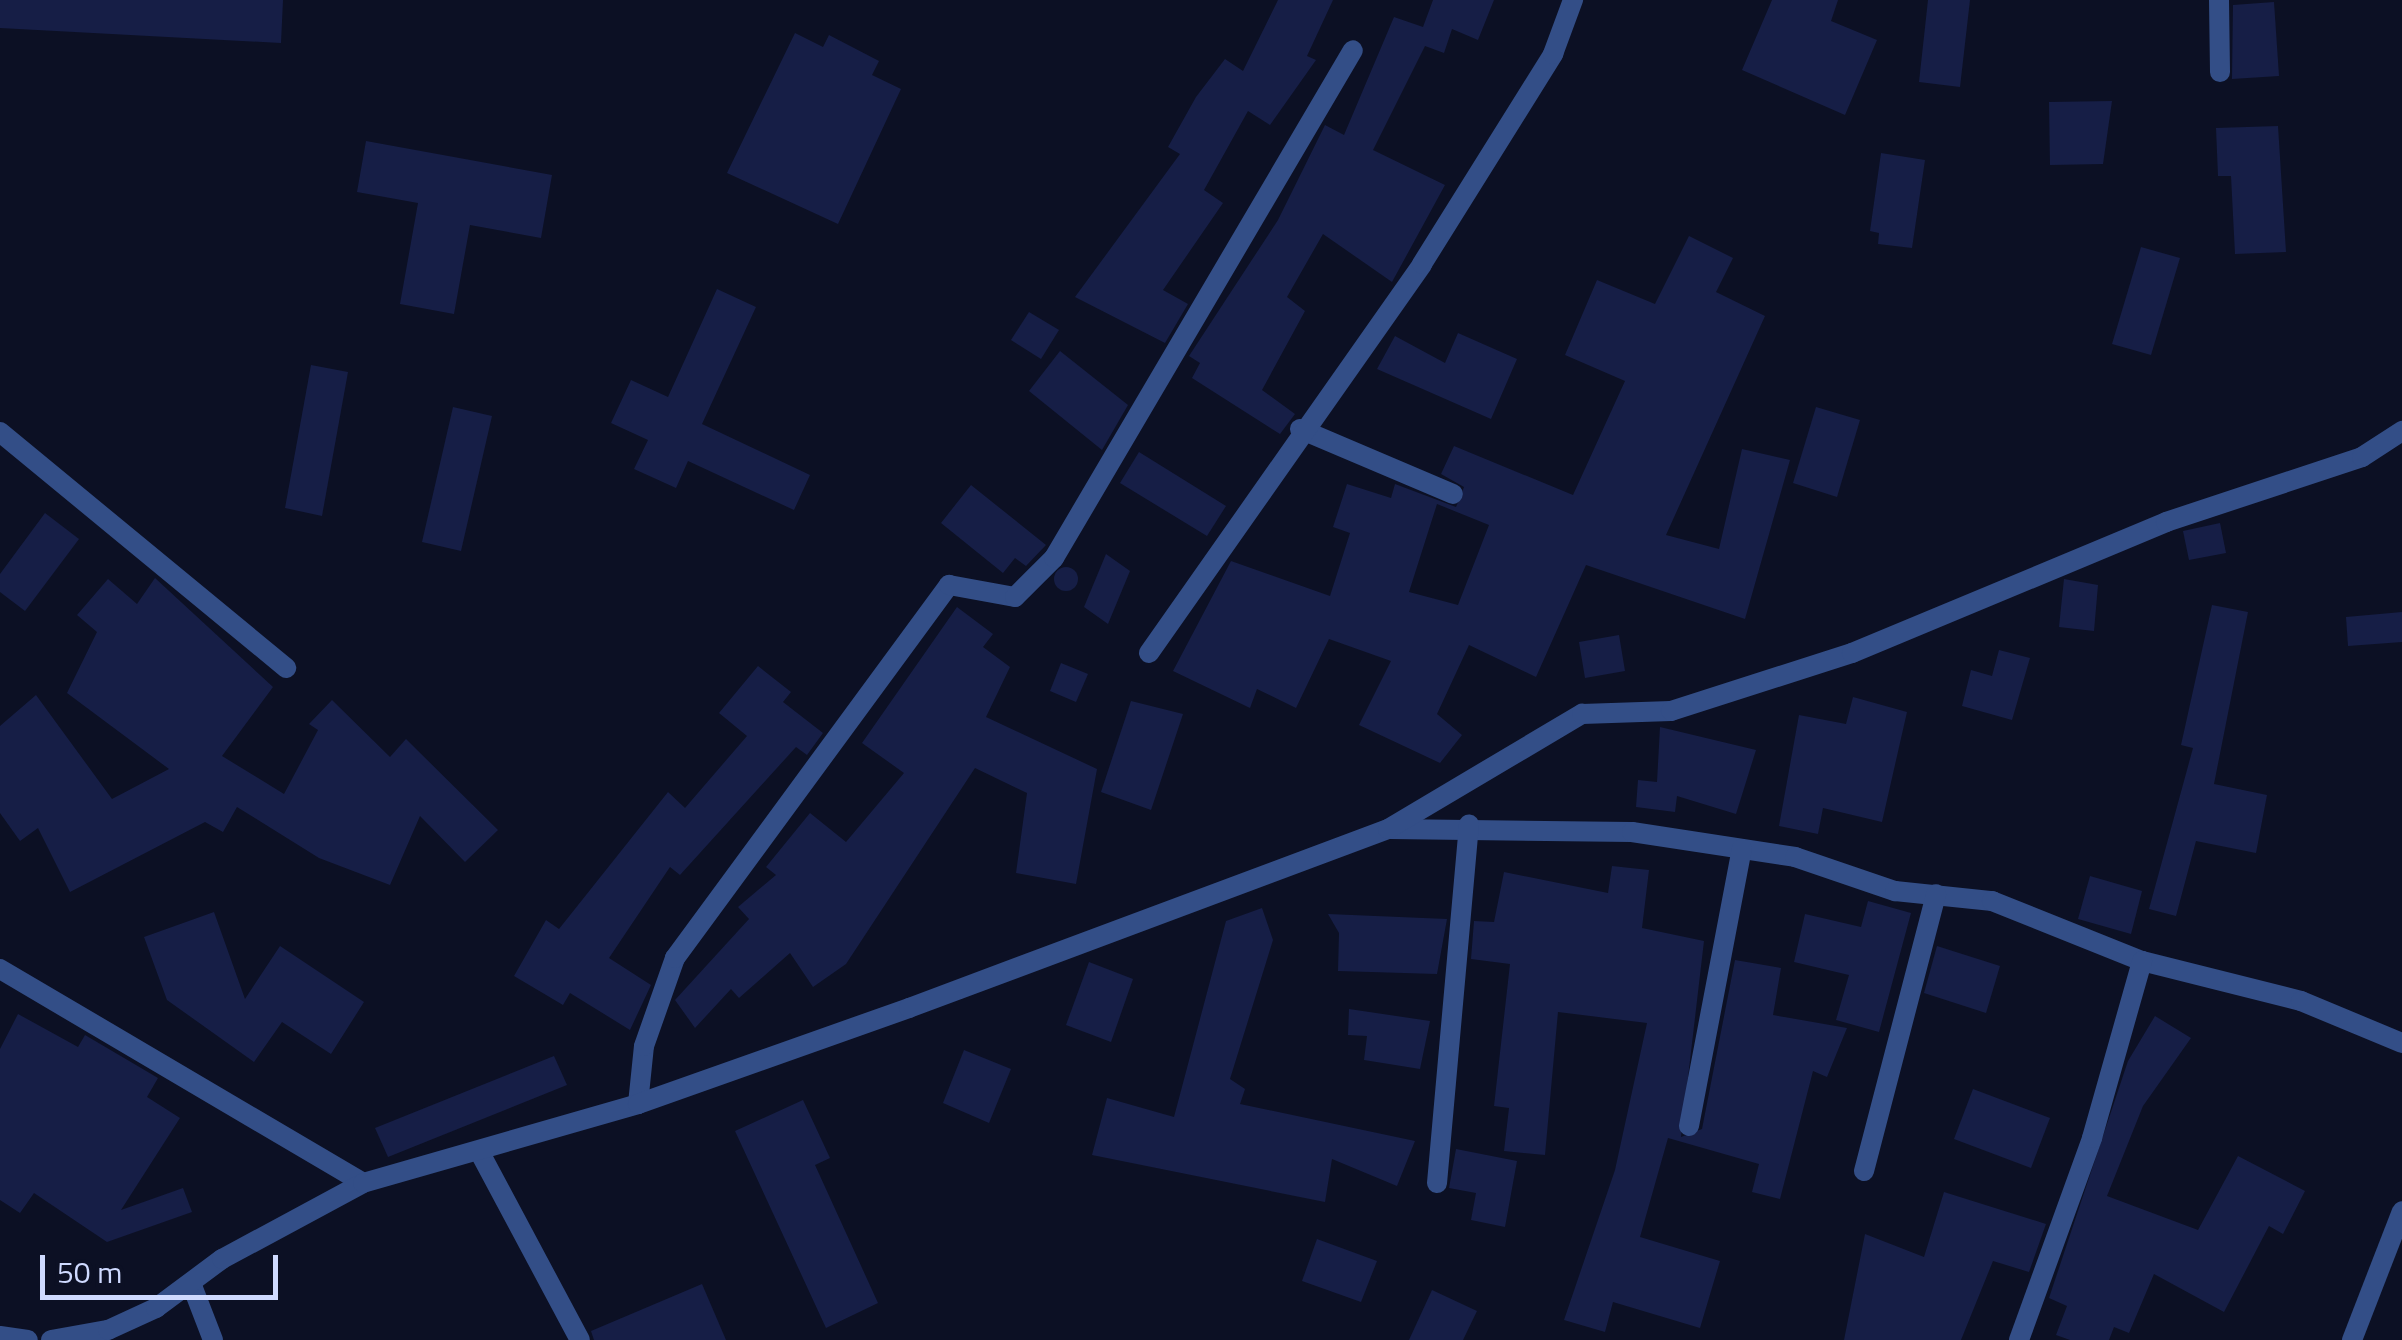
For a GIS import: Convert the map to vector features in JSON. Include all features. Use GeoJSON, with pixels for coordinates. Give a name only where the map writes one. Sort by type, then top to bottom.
{"type":"FeatureCollection","features":[{"type":"Feature","properties":{"kind":"street"},"geometry":{"type":"LineString","coordinates":[[1149,653],[1300,430],[1422,264],[1552,54],[1574,0]]}},
{"type":"Feature","properties":{"kind":"street"},"geometry":{"type":"LineString","coordinates":[[2219,0],[2220,72]]}},
{"type":"Feature","properties":{"kind":"street"},"geometry":{"type":"LineString","coordinates":[[638,1104],[644,1046],[675,958],[949,585],[1015,597],[1054,558],[1353,50]]}},
{"type":"Feature","properties":{"kind":"street"},"geometry":{"type":"LineString","coordinates":[[1300,430],[1453,494]]}},
{"type":"Feature","properties":{"kind":"street"},"geometry":{"type":"LineString","coordinates":[[51,1340],[108,1330],[363,1183],[638,1104],[1388,829],[1582,714],[1671,711],[1852,652],[2166,522],[2362,456],[2402,431]]}},
{"type":"Feature","properties":{"kind":"street"},"geometry":{"type":"LineString","coordinates":[[0,432],[286,668]]}},
{"type":"Feature","properties":{"kind":"street"},"geometry":{"type":"LineString","coordinates":[[1388,829],[1469,824],[1742,849],[1936,894],[1992,901],[2142,961],[2300,1001],[2402,1043]]}},
{"type":"Feature","properties":{"kind":"street"},"geometry":{"type":"LineString","coordinates":[[1437,1183],[1469,824]]}},
{"type":"Feature","properties":{"kind":"street"},"geometry":{"type":"LineString","coordinates":[[1688,1126],[1742,849]]}},
{"type":"Feature","properties":{"kind":"street"},"geometry":{"type":"LineString","coordinates":[[1864,1171],[1936,894]]}},
{"type":"Feature","properties":{"kind":"street"},"geometry":{"type":"LineString","coordinates":[[2019,1340],[2092,1138],[2142,961]]}},
{"type":"Feature","properties":{"kind":"street"},"geometry":{"type":"LineString","coordinates":[[0,969],[363,1183]]}},
{"type":"Feature","properties":{"kind":"street"},"geometry":{"type":"LineString","coordinates":[[479,1151],[580,1340]]}},
{"type":"Feature","properties":{"kind":"street"},"geometry":{"type":"LineString","coordinates":[[2352,1340],[2402,1212]]}},
{"type":"Feature","properties":{"kind":"street"},"geometry":{"type":"LineString","coordinates":[[190,1282],[214,1340]]}},
{"type":"Feature","properties":{"kind":"street"},"geometry":{"type":"LineString","coordinates":[[0,1336],[28,1340]]}},
{"type":"Feature","properties":{"kind":"building"},"geometry":{"type":"Polygon","coordinates":[[[0,0],[283,0],[281,43],[0,28],[0,0]]]}},
{"type":"Feature","properties":{"kind":"building"},"geometry":{"type":"Polygon","coordinates":[[[1278,0],[1333,0],[1307,56],[1316,60],[1270,125],[1248,111],[1204,190],[1223,203],[1163,290],[1188,304],[1165,343],[1075,297],[1180,154],[1168,147],[1196,97],[1225,59],[1243,71],[1278,0]]]}},
{"type":"Feature","properties":{"kind":"building"},"geometry":{"type":"Polygon","coordinates":[[[1433,0],[1494,0],[1478,40],[1452,29],[1444,53],[1425,46],[1373,150],[1445,185],[1392,282],[1323,234],[1287,297],[1305,311],[1262,390],[1295,414],[1280,434],[1192,378],[1200,363],[1189,356],[1278,220],[1325,125],[1344,135],[1394,17],[1423,27],[1433,0]]]}},
{"type":"Feature","properties":{"kind":"building"},"geometry":{"type":"Polygon","coordinates":[[[1772,0],[1838,0],[1831,21],[1877,40],[1845,115],[1742,70],[1772,0]]]}},
{"type":"Feature","properties":{"kind":"building"},"geometry":{"type":"Polygon","coordinates":[[[1928,0],[1970,0],[1960,87],[1919,82],[1928,0]]]}},
{"type":"Feature","properties":{"kind":"building"},"geometry":{"type":"Polygon","coordinates":[[[2274,2],[2279,76],[2232,79],[2233,5],[2274,2]]]}},
{"type":"Feature","properties":{"kind":"building"},"geometry":{"type":"Polygon","coordinates":[[[795,33],[823,47],[829,35],[879,61],[872,75],[901,89],[838,224],[727,173],[795,33]]]}},
{"type":"Feature","properties":{"kind":"building"},"geometry":{"type":"Polygon","coordinates":[[[2112,101],[2103,164],[2050,165],[2049,102],[2112,101]]]}},
{"type":"Feature","properties":{"kind":"building"},"geometry":{"type":"Polygon","coordinates":[[[2278,126],[2286,252],[2235,254],[2231,176],[2218,176],[2216,128],[2278,126]]]}},
{"type":"Feature","properties":{"kind":"building"},"geometry":{"type":"Polygon","coordinates":[[[366,141],[552,175],[541,238],[470,225],[454,314],[400,304],[418,203],[357,192],[366,141]]]}},
{"type":"Feature","properties":{"kind":"building"},"geometry":{"type":"Polygon","coordinates":[[[1881,153],[1925,160],[1912,248],[1878,244],[1879,233],[1870,231],[1881,153]]]}},
{"type":"Feature","properties":{"kind":"building"},"geometry":{"type":"Polygon","coordinates":[[[1689,236],[1733,258],[1716,292],[1765,316],[1666,535],[1719,549],[1742,449],[1790,460],[1745,619],[1586,565],[1536,677],[1469,645],[1437,714],[1462,735],[1440,763],[1359,725],[1391,661],[1329,639],[1296,708],[1257,689],[1250,708],[1173,671],[1231,561],[1330,596],[1350,533],[1333,527],[1347,484],[1391,498],[1395,484],[1456,507],[1464,487],[1441,474],[1454,446],[1573,495],[1625,381],[1565,355],[1597,280],[1655,304],[1689,236]],[[1437,504],[1409,592],[1458,605],[1489,525],[1437,504]]]}},
{"type":"Feature","properties":{"kind":"building"},"geometry":{"type":"Polygon","coordinates":[[[2141,247],[2180,258],[2151,355],[2112,344],[2141,247]]]}},
{"type":"Feature","properties":{"kind":"building"},"geometry":{"type":"Polygon","coordinates":[[[717,289],[756,307],[702,424],[810,475],[794,510],[688,461],[676,488],[634,469],[648,440],[611,423],[631,380],[668,397],[717,289]]]}},
{"type":"Feature","properties":{"kind":"building"},"geometry":{"type":"Polygon","coordinates":[[[1029,312],[1059,330],[1041,359],[1011,340],[1029,312]]]}},
{"type":"Feature","properties":{"kind":"building"},"geometry":{"type":"Polygon","coordinates":[[[1458,333],[1517,359],[1491,419],[1377,369],[1395,336],[1445,363],[1458,333]]]}},
{"type":"Feature","properties":{"kind":"building"},"geometry":{"type":"Polygon","coordinates":[[[1060,351],[1128,405],[1102,450],[1029,391],[1060,351]]]}},
{"type":"Feature","properties":{"kind":"building"},"geometry":{"type":"Polygon","coordinates":[[[311,365],[348,372],[322,516],[285,508],[311,365]]]}},
{"type":"Feature","properties":{"kind":"building"},"geometry":{"type":"Polygon","coordinates":[[[453,407],[492,416],[461,551],[422,542],[453,407]]]}},
{"type":"Feature","properties":{"kind":"building"},"geometry":{"type":"Polygon","coordinates":[[[1816,407],[1860,420],[1837,497],[1793,483],[1816,407]]]}},
{"type":"Feature","properties":{"kind":"building"},"geometry":{"type":"Polygon","coordinates":[[[1139,452],[1226,506],[1207,536],[1120,483],[1139,452]]]}},
{"type":"Feature","properties":{"kind":"building"},"geometry":{"type":"Polygon","coordinates":[[[971,485],[1046,545],[1026,566],[1015,558],[1003,573],[941,523],[971,485]]]}},
{"type":"Feature","properties":{"kind":"building"},"geometry":{"type":"Polygon","coordinates":[[[45,513],[79,539],[25,611],[0,592],[0,574],[45,513]]]}},
{"type":"Feature","properties":{"kind":"building"},"geometry":{"type":"Polygon","coordinates":[[[2220,523],[2226,553],[2189,560],[2183,531],[2220,523]]]}},
{"type":"Feature","properties":{"kind":"building"},"geometry":{"type":"Polygon","coordinates":[[[1106,554],[1130,571],[1108,624],[1084,607],[1106,554]]]}},
{"type":"Feature","properties":{"kind":"building"},"geometry":{"type":"Polygon","coordinates":[[[1066,567],[1075,570],[1075,588],[1066,591],[1057,588],[1054,579],[1057,570],[1066,567]]]}},
{"type":"Feature","properties":{"kind":"building"},"geometry":{"type":"Polygon","coordinates":[[[155,578],[273,687],[222,756],[284,794],[318,730],[309,724],[332,700],[390,757],[406,739],[498,830],[465,862],[420,816],[390,885],[319,858],[237,807],[223,832],[205,822],[70,892],[38,828],[20,841],[0,813],[0,726],[36,695],[112,799],[169,769],[67,693],[97,632],[77,615],[108,579],[137,604],[155,578]]]}},
{"type":"Feature","properties":{"kind":"building"},"geometry":{"type":"Polygon","coordinates":[[[2064,579],[2098,585],[2094,631],[2059,627],[2064,579]]]}},
{"type":"Feature","properties":{"kind":"building"},"geometry":{"type":"Polygon","coordinates":[[[2212,605],[2248,612],[2214,784],[2267,795],[2256,853],[2196,841],[2176,916],[2149,909],[2193,748],[2181,745],[2212,605]]]}},
{"type":"Feature","properties":{"kind":"building"},"geometry":{"type":"Polygon","coordinates":[[[957,607],[993,634],[983,647],[1010,667],[986,717],[1097,769],[1076,884],[1016,873],[1027,793],[975,768],[846,964],[813,987],[790,953],[739,998],[731,989],[695,1028],[675,1000],[749,919],[738,907],[776,875],[766,867],[810,813],[846,842],[904,773],[862,743],[957,607]]]}},
{"type":"Feature","properties":{"kind":"building"},"geometry":{"type":"Polygon","coordinates":[[[2402,612],[2402,642],[2348,646],[2346,617],[2402,612]]]}},
{"type":"Feature","properties":{"kind":"building"},"geometry":{"type":"Polygon","coordinates":[[[1619,635],[1625,671],[1585,678],[1579,642],[1619,635]]]}},
{"type":"Feature","properties":{"kind":"building"},"geometry":{"type":"Polygon","coordinates":[[[1999,650],[2030,658],[2012,720],[1962,706],[1971,670],[1992,676],[1999,650]]]}},
{"type":"Feature","properties":{"kind":"building"},"geometry":{"type":"Polygon","coordinates":[[[1061,663],[1088,674],[1076,702],[1050,691],[1061,663]]]}},
{"type":"Feature","properties":{"kind":"building"},"geometry":{"type":"Polygon","coordinates":[[[758,666],[791,692],[783,702],[823,733],[807,755],[796,747],[680,875],[670,867],[609,958],[651,985],[630,1030],[570,993],[563,1005],[514,976],[546,920],[559,929],[668,792],[685,808],[747,736],[719,713],[758,666]]]}},
{"type":"Feature","properties":{"kind":"building"},"geometry":{"type":"Polygon","coordinates":[[[1853,697],[1907,712],[1882,822],[1823,808],[1818,834],[1779,826],[1799,715],[1846,724],[1853,697]]]}},
{"type":"Feature","properties":{"kind":"building"},"geometry":{"type":"Polygon","coordinates":[[[1131,701],[1183,714],[1151,810],[1101,792],[1131,701]]]}},
{"type":"Feature","properties":{"kind":"building"},"geometry":{"type":"Polygon","coordinates":[[[1660,727],[1756,750],[1736,814],[1677,796],[1675,812],[1636,807],[1638,780],[1657,782],[1660,727]]]}},
{"type":"Feature","properties":{"kind":"building"},"geometry":{"type":"Polygon","coordinates":[[[1612,866],[1649,870],[1642,928],[1704,941],[1681,1137],[1702,1129],[1735,960],[1781,968],[1773,1015],[1847,1028],[1827,1077],[1813,1071],[1780,1199],[1752,1192],[1759,1164],[1668,1138],[1640,1237],[1720,1261],[1700,1328],[1613,1302],[1605,1332],[1564,1320],[1615,1170],[1647,1023],[1558,1012],[1545,1155],[1504,1151],[1509,1108],[1494,1106],[1510,964],[1471,959],[1474,921],[1494,922],[1504,872],[1608,893],[1612,866]]]}},
{"type":"Feature","properties":{"kind":"building"},"geometry":{"type":"Polygon","coordinates":[[[2090,876],[2142,891],[2131,934],[2078,919],[2090,876]]]}},
{"type":"Feature","properties":{"kind":"building"},"geometry":{"type":"Polygon","coordinates":[[[1868,901],[1911,913],[1879,1032],[1836,1020],[1849,975],[1794,962],[1805,914],[1861,927],[1868,901]]]}},
{"type":"Feature","properties":{"kind":"building"},"geometry":{"type":"Polygon","coordinates":[[[1262,908],[1273,940],[1230,1079],[1245,1089],[1240,1104],[1415,1141],[1397,1186],[1332,1159],[1325,1202],[1092,1155],[1107,1098],[1174,1117],[1226,921],[1262,908]]]}},
{"type":"Feature","properties":{"kind":"building"},"geometry":{"type":"Polygon","coordinates":[[[214,912],[245,999],[280,946],[364,1002],[331,1054],[282,1022],[254,1062],[167,1000],[144,937],[214,912]]]}},
{"type":"Feature","properties":{"kind":"building"},"geometry":{"type":"Polygon","coordinates":[[[1328,914],[1447,919],[1437,974],[1338,971],[1339,933],[1328,914]]]}},
{"type":"Feature","properties":{"kind":"building"},"geometry":{"type":"Polygon","coordinates":[[[1937,946],[2000,966],[1986,1013],[1924,993],[1937,946]]]}},
{"type":"Feature","properties":{"kind":"building"},"geometry":{"type":"Polygon","coordinates":[[[1089,962],[1133,979],[1111,1042],[1066,1025],[1089,962]]]}},
{"type":"Feature","properties":{"kind":"building"},"geometry":{"type":"Polygon","coordinates":[[[1349,1009],[1430,1021],[1420,1069],[1364,1060],[1367,1036],[1348,1035],[1349,1009]]]}},
{"type":"Feature","properties":{"kind":"building"},"geometry":{"type":"Polygon","coordinates":[[[18,1014],[78,1047],[85,1035],[158,1078],[147,1097],[180,1118],[121,1210],[183,1188],[192,1212],[107,1242],[34,1193],[20,1213],[0,1200],[0,1049],[18,1014]]]}},
{"type":"Feature","properties":{"kind":"building"},"geometry":{"type":"Polygon","coordinates":[[[2155,1016],[2191,1038],[2143,1106],[2107,1196],[2198,1230],[2238,1156],[2305,1191],[2283,1234],[2269,1226],[2224,1312],[2154,1274],[2129,1333],[2114,1327],[2109,1340],[2070,1340],[2056,1335],[2067,1306],[2049,1298],[2128,1061],[2155,1016]]]}},
{"type":"Feature","properties":{"kind":"building"},"geometry":{"type":"Polygon","coordinates":[[[964,1050],[1011,1069],[989,1123],[943,1103],[964,1050]]]}},
{"type":"Feature","properties":{"kind":"building"},"geometry":{"type":"Polygon","coordinates":[[[554,1056],[567,1085],[388,1157],[375,1128],[554,1056]]]}},
{"type":"Feature","properties":{"kind":"building"},"geometry":{"type":"Polygon","coordinates":[[[1973,1089],[2050,1118],[2031,1168],[1954,1139],[1973,1089]]]}},
{"type":"Feature","properties":{"kind":"building"},"geometry":{"type":"Polygon","coordinates":[[[803,1100],[830,1158],[815,1165],[878,1303],[826,1328],[735,1131],[803,1100]]]}},
{"type":"Feature","properties":{"kind":"building"},"geometry":{"type":"Polygon","coordinates":[[[1456,1149],[1517,1161],[1505,1227],[1471,1220],[1476,1193],[1449,1188],[1456,1149]]]}},
{"type":"Feature","properties":{"kind":"building"},"geometry":{"type":"Polygon","coordinates":[[[1944,1192],[2046,1224],[2029,1272],[1993,1261],[1961,1340],[1844,1340],[1865,1234],[1924,1257],[1944,1192]]]}},
{"type":"Feature","properties":{"kind":"building"},"geometry":{"type":"Polygon","coordinates":[[[1317,1239],[1377,1261],[1361,1302],[1302,1281],[1317,1239]]]}},
{"type":"Feature","properties":{"kind":"building"},"geometry":{"type":"Polygon","coordinates":[[[702,1284],[726,1340],[594,1340],[591,1331],[702,1284]]]}},
{"type":"Feature","properties":{"kind":"building"},"geometry":{"type":"Polygon","coordinates":[[[1432,1290],[1477,1311],[1463,1340],[1409,1340],[1432,1290]]]}}]}
